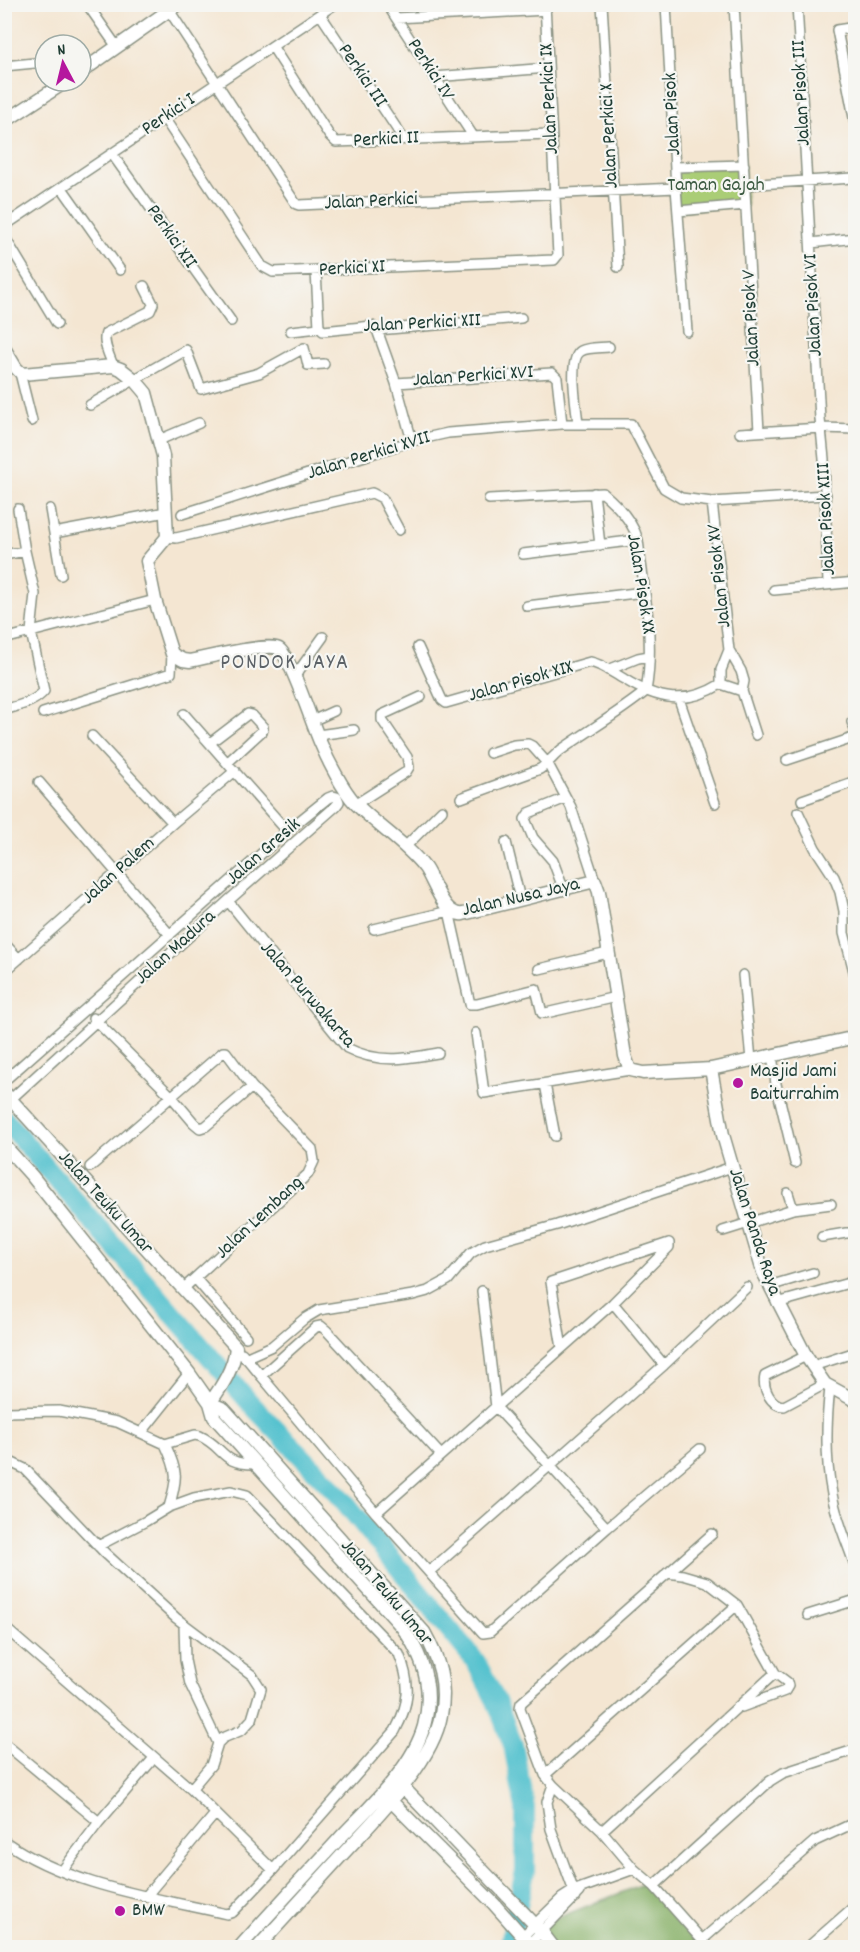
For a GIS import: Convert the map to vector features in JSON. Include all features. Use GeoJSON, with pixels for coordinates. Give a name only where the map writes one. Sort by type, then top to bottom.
{"type":"FeatureCollection","features":[{"type":"Feature","properties":{"kind":"main road"},"geometry":{"type":"LineString","coordinates":[[93,62],[171,7]]}},
{"type":"Feature","properties":{"kind":"main road"},"geometry":{"type":"LineString","coordinates":[[4,122],[49,93]]}},
{"type":"Feature","properties":{"kind":"main road"},"geometry":{"type":"LineString","coordinates":[[4,348],[20,373],[113,366],[135,380],[146,393],[163,456],[167,537],[147,561],[155,600],[172,654]]}},
{"type":"Feature","properties":{"kind":"main road","name":"Jalan Nusa Jaya"},"geometry":{"type":"LineString","coordinates":[[172,654],[190,661],[254,648],[278,647],[295,676],[320,744],[340,780],[356,804],[425,868],[449,911],[457,915],[463,914],[595,881],[625,1056],[630,1070]]}},
{"type":"Feature","properties":{"kind":"main road"},"geometry":{"type":"LineString","coordinates":[[630,1070],[643,1073],[711,1069],[855,1037]]}},
{"type":"Feature","properties":{"kind":"main road","name":"Jalan Panda Raya"},"geometry":{"type":"LineString","coordinates":[[711,1069],[723,1135],[763,1272],[809,1361],[828,1386],[855,1401]]}},
{"type":"Feature","properties":{"kind":"main road","name":"Jalan Teuku Umar"},"geometry":{"type":"LineString","coordinates":[[8,1095],[239,1354]]}},
{"type":"Feature","properties":{"kind":"main road","name":"Jalan Teuku Umar"},"geometry":{"type":"LineString","coordinates":[[4,1145],[32,1176],[189,1373],[210,1403],[214,1417],[402,1627],[420,1655],[427,1680],[427,1713],[423,1729],[399,1783]]}},
{"type":"Feature","properties":{"kind":"main road"},"geometry":{"type":"LineString","coordinates":[[210,1403],[224,1383],[239,1354]]}},
{"type":"Feature","properties":{"kind":"main road","name":"Jalan Teuku Umar"},"geometry":{"type":"LineString","coordinates":[[210,1403],[225,1409],[424,1632],[436,1655],[444,1695],[441,1718],[427,1751],[387,1796],[239,1947]]}},
{"type":"Feature","properties":{"kind":"main road"},"geometry":{"type":"LineString","coordinates":[[399,1783],[554,1947]]}},
{"type":"Feature","properties":{"kind":"main road"},"geometry":{"type":"LineString","coordinates":[[387,1796],[527,1940]]}},
{"type":"Feature","properties":{"kind":"main road","name":"Jalan Teuku Umar"},"geometry":{"type":"LineString","coordinates":[[257,1947],[387,1796]]}},
{"type":"Feature","properties":{"kind":"street"},"geometry":{"type":"LineString","coordinates":[[87,4],[117,47]]}},
{"type":"Feature","properties":{"kind":"street","name":"Perkici I"},"geometry":{"type":"LineString","coordinates":[[4,226],[335,4]]}},
{"type":"Feature","properties":{"kind":"street","name":"Perkici IV"},"geometry":{"type":"LineString","coordinates":[[387,4],[473,136]]}},
{"type":"Feature","properties":{"kind":"street","name":"Jalan Perkici X"},"geometry":{"type":"LineString","coordinates":[[602,4],[618,267]]}},
{"type":"Feature","properties":{"kind":"street","name":"Jalan Pisok"},"geometry":{"type":"LineString","coordinates":[[666,4],[676,188],[687,331]]}},
{"type":"Feature","properties":{"kind":"street","name":"Jalan Pisok V"},"geometry":{"type":"LineString","coordinates":[[734,4],[759,431]]}},
{"type":"Feature","properties":{"kind":"street","name":"Jalan Pisok III"},"geometry":{"type":"LineString","coordinates":[[796,4],[807,181]]}},
{"type":"Feature","properties":{"kind":"street","name":"Jalan Perkici"},"geometry":{"type":"LineString","coordinates":[[171,7],[216,83],[299,206],[676,188]]}},
{"type":"Feature","properties":{"kind":"street"},"geometry":{"type":"LineString","coordinates":[[396,18],[545,7]]}},
{"type":"Feature","properties":{"kind":"street","name":"Jalan Perkici IX"},"geometry":{"type":"LineString","coordinates":[[545,7],[554,194]]}},
{"type":"Feature","properties":{"kind":"street","name":"Perkici III"},"geometry":{"type":"LineString","coordinates":[[320,14],[404,138]]}},
{"type":"Feature","properties":{"kind":"street"},"geometry":{"type":"LineString","coordinates":[[855,27],[837,30],[853,105],[855,128]]}},
{"type":"Feature","properties":{"kind":"street"},"geometry":{"type":"LineString","coordinates":[[93,57],[106,39],[104,29]]}},
{"type":"Feature","properties":{"kind":"street","name":"Perkici II"},"geometry":{"type":"LineString","coordinates":[[272,46],[336,142],[551,134]]}},
{"type":"Feature","properties":{"kind":"street"},"geometry":{"type":"LineString","coordinates":[[4,66],[33,63]]}},
{"type":"Feature","properties":{"kind":"street"},"geometry":{"type":"LineString","coordinates":[[434,77],[548,68]]}},
{"type":"Feature","properties":{"kind":"street","name":"Perkici XI"},"geometry":{"type":"LineString","coordinates":[[164,118],[262,266],[273,272],[554,260],[558,255],[554,194]]}},
{"type":"Feature","properties":{"kind":"street","name":"Perkici XII"},"geometry":{"type":"LineString","coordinates":[[112,153],[231,321]]}},
{"type":"Feature","properties":{"kind":"street"},"geometry":{"type":"LineString","coordinates":[[676,167],[744,165]]}},
{"type":"Feature","properties":{"kind":"street"},"geometry":{"type":"LineString","coordinates":[[745,185],[853,178]]}},
{"type":"Feature","properties":{"kind":"street","name":"Jalan Pisok VI"},"geometry":{"type":"LineString","coordinates":[[807,181],[821,428]]}},
{"type":"Feature","properties":{"kind":"street"},"geometry":{"type":"LineString","coordinates":[[62,188],[120,270]]}},
{"type":"Feature","properties":{"kind":"street"},"geometry":{"type":"LineString","coordinates":[[678,211],[746,205]]}},
{"type":"Feature","properties":{"kind":"street"},"geometry":{"type":"LineString","coordinates":[[4,236],[57,324]]}},
{"type":"Feature","properties":{"kind":"street"},"geometry":{"type":"LineString","coordinates":[[811,243],[855,238]]}},
{"type":"Feature","properties":{"kind":"street"},"geometry":{"type":"LineString","coordinates":[[316,271],[321,330]]}},
{"type":"Feature","properties":{"kind":"street"},"geometry":{"type":"LineString","coordinates":[[113,366],[106,345],[106,333],[150,310],[153,304],[144,286]]}},
{"type":"Feature","properties":{"kind":"street","name":"Jalan Perkici XII"},"geometry":{"type":"LineString","coordinates":[[291,331],[372,326],[377,330],[521,318]]}},
{"type":"Feature","properties":{"kind":"street"},"geometry":{"type":"LineString","coordinates":[[377,330],[396,383],[412,441]]}},
{"type":"Feature","properties":{"kind":"street"},"geometry":{"type":"LineString","coordinates":[[578,424],[573,367],[576,356],[586,350],[609,347]]}},
{"type":"Feature","properties":{"kind":"street"},"geometry":{"type":"LineString","coordinates":[[90,405],[186,350],[201,389],[259,373],[304,348],[308,365],[324,364]]}},
{"type":"Feature","properties":{"kind":"street"},"geometry":{"type":"LineString","coordinates":[[20,373],[32,421]]}},
{"type":"Feature","properties":{"kind":"street","name":"Jalan Perkici XVI"},"geometry":{"type":"LineString","coordinates":[[396,383],[552,373],[557,378],[562,424]]}},
{"type":"Feature","properties":{"kind":"street"},"geometry":{"type":"LineString","coordinates":[[159,440],[199,423]]}},
{"type":"Feature","properties":{"kind":"street"},"geometry":{"type":"LineString","coordinates":[[562,424],[631,424],[664,488],[689,501],[712,502],[826,495]]}},
{"type":"Feature","properties":{"kind":"street","name":"Jalan Perkici XVII"},"geometry":{"type":"LineString","coordinates":[[182,514],[412,441],[448,433],[562,424]]}},
{"type":"Feature","properties":{"kind":"street"},"geometry":{"type":"LineString","coordinates":[[740,433],[821,428],[855,429]]}},
{"type":"Feature","properties":{"kind":"street","name":"Jalan Pisok XIII"},"geometry":{"type":"LineString","coordinates":[[821,428],[826,495],[828,584],[855,582]]}},
{"type":"Feature","properties":{"kind":"street"},"geometry":{"type":"LineString","coordinates":[[167,537],[176,538],[372,493],[382,498],[399,530]]}},
{"type":"Feature","properties":{"kind":"street"},"geometry":{"type":"LineString","coordinates":[[489,499],[594,493],[600,545]]}},
{"type":"Feature","properties":{"kind":"street","name":"Jalan Pisok XX"},"geometry":{"type":"LineString","coordinates":[[594,493],[606,495],[633,528],[638,540],[650,637],[646,691]]}},
{"type":"Feature","properties":{"kind":"street","name":"Jalan Pisok XV"},"geometry":{"type":"LineString","coordinates":[[712,502],[729,650],[741,671],[744,681],[742,691],[756,735]]}},
{"type":"Feature","properties":{"kind":"street"},"geometry":{"type":"LineString","coordinates":[[50,508],[61,574]]}},
{"type":"Feature","properties":{"kind":"street"},"geometry":{"type":"LineString","coordinates":[[4,710],[29,703],[44,691],[31,632],[35,594],[18,509]]}},
{"type":"Feature","properties":{"kind":"street"},"geometry":{"type":"LineString","coordinates":[[54,533],[166,512]]}},
{"type":"Feature","properties":{"kind":"street"},"geometry":{"type":"LineString","coordinates":[[523,554],[638,540]]}},
{"type":"Feature","properties":{"kind":"street"},"geometry":{"type":"LineString","coordinates":[[4,555],[25,550]]}},
{"type":"Feature","properties":{"kind":"street"},"geometry":{"type":"LineString","coordinates":[[774,590],[828,584]]}},
{"type":"Feature","properties":{"kind":"street"},"geometry":{"type":"LineString","coordinates":[[527,606],[644,592]]}},
{"type":"Feature","properties":{"kind":"street"},"geometry":{"type":"LineString","coordinates":[[4,639],[155,600]]}},
{"type":"Feature","properties":{"kind":"street"},"geometry":{"type":"LineString","coordinates":[[295,676],[323,638]]}},
{"type":"Feature","properties":{"kind":"street","name":"Jalan Pisok XIX"},"geometry":{"type":"LineString","coordinates":[[418,647],[442,700],[446,703],[590,662],[646,691],[679,699],[709,691],[721,684]]}},
{"type":"Feature","properties":{"kind":"street","name":"Jalan Pisok XV"},"geometry":{"type":"LineString","coordinates":[[721,684],[721,670],[729,650]]}},
{"type":"Feature","properties":{"kind":"street"},"geometry":{"type":"LineString","coordinates":[[43,713],[171,673],[172,654]]}},
{"type":"Feature","properties":{"kind":"street"},"geometry":{"type":"LineString","coordinates":[[608,670],[649,656]]}},
{"type":"Feature","properties":{"kind":"street"},"geometry":{"type":"LineString","coordinates":[[721,684],[742,691]]}},
{"type":"Feature","properties":{"kind":"street"},"geometry":{"type":"LineString","coordinates":[[461,798],[516,779],[548,764],[558,752],[646,691]]}},
{"type":"Feature","properties":{"kind":"street"},"geometry":{"type":"LineString","coordinates":[[356,804],[406,772],[409,767],[407,757],[382,720],[382,716],[421,697]]}},
{"type":"Feature","properties":{"kind":"street"},"geometry":{"type":"LineString","coordinates":[[679,699],[715,803]]}},
{"type":"Feature","properties":{"kind":"street"},"geometry":{"type":"LineString","coordinates":[[312,721],[334,711]]}},
{"type":"Feature","properties":{"kind":"street"},"geometry":{"type":"LineString","coordinates":[[184,714],[287,831]]}},
{"type":"Feature","properties":{"kind":"street"},"geometry":{"type":"LineString","coordinates":[[210,743],[248,714],[263,727],[263,730],[227,762]]}},
{"type":"Feature","properties":{"kind":"street"},"geometry":{"type":"LineString","coordinates":[[318,735],[354,730]]}},
{"type":"Feature","properties":{"kind":"street"},"geometry":{"type":"LineString","coordinates":[[92,736],[173,822]]}},
{"type":"Feature","properties":{"kind":"street"},"geometry":{"type":"LineString","coordinates":[[787,760],[855,736]]}},
{"type":"Feature","properties":{"kind":"street"},"geometry":{"type":"LineString","coordinates":[[490,753],[514,745],[528,744],[548,764],[566,798],[583,839],[595,881]]}},
{"type":"Feature","properties":{"kind":"street","name":"Jalan Palem"},"geometry":{"type":"LineString","coordinates":[[4,972],[173,822],[236,771]]}},
{"type":"Feature","properties":{"kind":"street"},"geometry":{"type":"LineString","coordinates":[[802,800],[855,781]]}},
{"type":"Feature","properties":{"kind":"street"},"geometry":{"type":"LineString","coordinates":[[39,782],[170,935]]}},
{"type":"Feature","properties":{"kind":"street","name":"Jalan Gresik"},"geometry":{"type":"LineString","coordinates":[[8,1078],[287,831],[328,798],[337,797]]}},
{"type":"Feature","properties":{"kind":"street","name":"Jalan Madura"},"geometry":{"type":"LineString","coordinates":[[8,1095],[24,1086],[336,806],[339,802],[337,797]]}},
{"type":"Feature","properties":{"kind":"street"},"geometry":{"type":"LineString","coordinates":[[563,888],[553,861],[533,838],[525,819],[529,813],[566,798]]}},
{"type":"Feature","properties":{"kind":"street"},"geometry":{"type":"LineString","coordinates":[[405,847],[442,810]]}},
{"type":"Feature","properties":{"kind":"street"},"geometry":{"type":"LineString","coordinates":[[798,812],[840,892],[844,911],[844,933],[855,979]]}},
{"type":"Feature","properties":{"kind":"street"},"geometry":{"type":"LineString","coordinates":[[506,842],[520,899]]}},
{"type":"Feature","properties":{"kind":"street","name":"Jalan Purwakarta"},"geometry":{"type":"LineString","coordinates":[[228,901],[347,1048],[362,1056],[380,1059],[410,1058],[438,1053]]}},
{"type":"Feature","properties":{"kind":"street"},"geometry":{"type":"LineString","coordinates":[[374,929],[449,911],[470,1004],[536,989],[542,1013],[616,996]]}},
{"type":"Feature","properties":{"kind":"street"},"geometry":{"type":"LineString","coordinates":[[4,943],[19,959]]}},
{"type":"Feature","properties":{"kind":"street"},"geometry":{"type":"LineString","coordinates":[[539,969],[608,953]]}},
{"type":"Feature","properties":{"kind":"street"},"geometry":{"type":"LineString","coordinates":[[743,975],[751,1060]]}},
{"type":"Feature","properties":{"kind":"street"},"geometry":{"type":"LineString","coordinates":[[85,1010],[171,1096],[194,1123],[202,1128],[252,1087]]}},
{"type":"Feature","properties":{"kind":"street"},"geometry":{"type":"LineString","coordinates":[[476,1033],[484,1093],[630,1070]]}},
{"type":"Feature","properties":{"kind":"street","name":"Jalan Lembang"},"geometry":{"type":"LineString","coordinates":[[90,1167],[223,1052],[252,1087],[312,1149],[314,1161],[308,1174],[183,1289]]}},
{"type":"Feature","properties":{"kind":"street"},"geometry":{"type":"LineString","coordinates":[[772,1055],[783,1117],[795,1163]]}},
{"type":"Feature","properties":{"kind":"street"},"geometry":{"type":"LineString","coordinates":[[545,1084],[555,1136]]}},
{"type":"Feature","properties":{"kind":"street"},"geometry":{"type":"LineString","coordinates":[[239,1354],[272,1346],[304,1319],[319,1310],[428,1291],[448,1280],[471,1253],[485,1245],[557,1226],[732,1167]]}},
{"type":"Feature","properties":{"kind":"street"},"geometry":{"type":"LineString","coordinates":[[788,1193],[793,1209]]}},
{"type":"Feature","properties":{"kind":"street"},"geometry":{"type":"LineString","coordinates":[[723,1231],[793,1209],[831,1204]]}},
{"type":"Feature","properties":{"kind":"street"},"geometry":{"type":"LineString","coordinates":[[822,1237],[855,1233]]}},
{"type":"Feature","properties":{"kind":"street"},"geometry":{"type":"LineString","coordinates":[[376,1513],[613,1304],[669,1247],[669,1243],[551,1282],[562,1348]]}},
{"type":"Feature","properties":{"kind":"street"},"geometry":{"type":"LineString","coordinates":[[770,1286],[813,1273]]}},
{"type":"Feature","properties":{"kind":"street"},"geometry":{"type":"LineString","coordinates":[[195,1278],[246,1337]]}},
{"type":"Feature","properties":{"kind":"street"},"geometry":{"type":"LineString","coordinates":[[777,1303],[855,1281]]}},
{"type":"Feature","properties":{"kind":"street"},"geometry":{"type":"LineString","coordinates":[[430,1571],[664,1365],[747,1287]]}},
{"type":"Feature","properties":{"kind":"street"},"geometry":{"type":"LineString","coordinates":[[482,1292],[496,1407],[607,1528]]}},
{"type":"Feature","properties":{"kind":"street"},"geometry":{"type":"LineString","coordinates":[[613,1304],[664,1365]]}},
{"type":"Feature","properties":{"kind":"street"},"geometry":{"type":"LineString","coordinates":[[261,1376],[316,1327],[321,1326],[441,1455]]}},
{"type":"Feature","properties":{"kind":"street"},"geometry":{"type":"LineString","coordinates":[[855,1353],[809,1361],[765,1376],[764,1381],[772,1403],[778,1406],[784,1406],[828,1386],[826,1414],[832,1496],[855,1569]]}},
{"type":"Feature","properties":{"kind":"street"},"geometry":{"type":"LineString","coordinates":[[239,1354],[261,1376],[376,1513],[483,1633],[490,1632],[700,1449]]}},
{"type":"Feature","properties":{"kind":"street"},"geometry":{"type":"LineString","coordinates":[[142,1432],[189,1373]]}},
{"type":"Feature","properties":{"kind":"street"},"geometry":{"type":"LineString","coordinates":[[4,1412],[59,1411],[117,1422],[165,1444],[176,1474],[169,1507]]}},
{"type":"Feature","properties":{"kind":"street"},"geometry":{"type":"LineString","coordinates":[[165,1444],[195,1435],[200,1436],[232,1461],[257,1464]]}},
{"type":"Feature","properties":{"kind":"street"},"geometry":{"type":"LineString","coordinates":[[4,1459],[25,1469],[98,1546],[184,1624],[252,1675],[261,1689],[252,1719],[242,1730],[223,1738],[218,1743],[211,1765],[191,1789]]}},
{"type":"Feature","properties":{"kind":"street"},"geometry":{"type":"LineString","coordinates":[[4,1841],[23,1854],[99,1885],[228,1914],[238,1908],[273,1870],[395,1731],[405,1713],[408,1697],[407,1672],[399,1654],[248,1495],[231,1491],[194,1498],[169,1507],[98,1546]]}},
{"type":"Feature","properties":{"kind":"street"},"geometry":{"type":"LineString","coordinates":[[712,1534],[521,1703],[520,1708],[545,1775],[602,1831],[634,1869],[654,1886],[706,1944],[815,1840],[855,1822]]}},
{"type":"Feature","properties":{"kind":"street"},"geometry":{"type":"LineString","coordinates":[[667,1573],[707,1582],[737,1605],[775,1673],[787,1682],[788,1689],[738,1708]]}},
{"type":"Feature","properties":{"kind":"street"},"geometry":{"type":"LineString","coordinates":[[808,1615],[855,1600]]}},
{"type":"Feature","properties":{"kind":"street"},"geometry":{"type":"LineString","coordinates":[[545,1775],[737,1605]]}},
{"type":"Feature","properties":{"kind":"street"},"geometry":{"type":"LineString","coordinates":[[184,1624],[185,1660],[190,1684],[218,1743]]}},
{"type":"Feature","properties":{"kind":"street"},"geometry":{"type":"LineString","coordinates":[[4,1628],[191,1789],[273,1870]]}},
{"type":"Feature","properties":{"kind":"street"},"geometry":{"type":"LineString","coordinates":[[602,1831],[775,1673]]}},
{"type":"Feature","properties":{"kind":"street"},"geometry":{"type":"LineString","coordinates":[[4,1743],[99,1822]]}},
{"type":"Feature","properties":{"kind":"street"},"geometry":{"type":"LineString","coordinates":[[654,1886],[770,1781],[783,1773],[854,1750]]}},
{"type":"Feature","properties":{"kind":"street"},"geometry":{"type":"LineString","coordinates":[[62,1871],[99,1822],[154,1758]]}},
{"type":"Feature","properties":{"kind":"street"},"geometry":{"type":"LineString","coordinates":[[553,1785],[549,1794],[548,1812],[551,1829],[574,1894]]}},
{"type":"Feature","properties":{"kind":"street"},"geometry":{"type":"LineString","coordinates":[[147,1895],[215,1814]]}},
{"type":"Feature","properties":{"kind":"street"},"geometry":{"type":"LineString","coordinates":[[527,1940],[535,1926],[562,1898],[634,1869]]}},
{"type":"Feature","properties":{"kind":"street"},"geometry":{"type":"LineString","coordinates":[[807,1947],[855,1905]]}},
{"type":"Feature","properties":{"kind":"green space","name":"Taman Gajah"},"geometry":{"type":"Polygon","coordinates":[[[744,165],[746,205],[678,211],[676,167],[744,165]]]}},
{"type":"Feature","properties":{"kind":"green space"},"geometry":{"type":"Polygon","coordinates":[[[646,1883],[703,1948],[535,1948],[549,1921],[646,1883]]]}},
{"type":"Feature","properties":{"kind":"waterway"},"geometry":{"type":"LineString","coordinates":[[4,1119],[251,1404],[339,1495],[476,1662],[496,1701],[513,1745],[525,1808],[525,1871],[509,1948]]}},
{"type":"Feature","properties":{"kind":"place","name":"Masjid Jami Baiturrahim"},"geometry":{"type":"Point","coordinates":[738,1083]}},
{"type":"Feature","properties":{"kind":"place","name":"BMW"},"geometry":{"type":"Point","coordinates":[120,1911]}},
{"type":"Feature","properties":{"kind":"district","name":"PONDOK JAYA"},"geometry":{"type":"Point","coordinates":[285,663]}}]}
